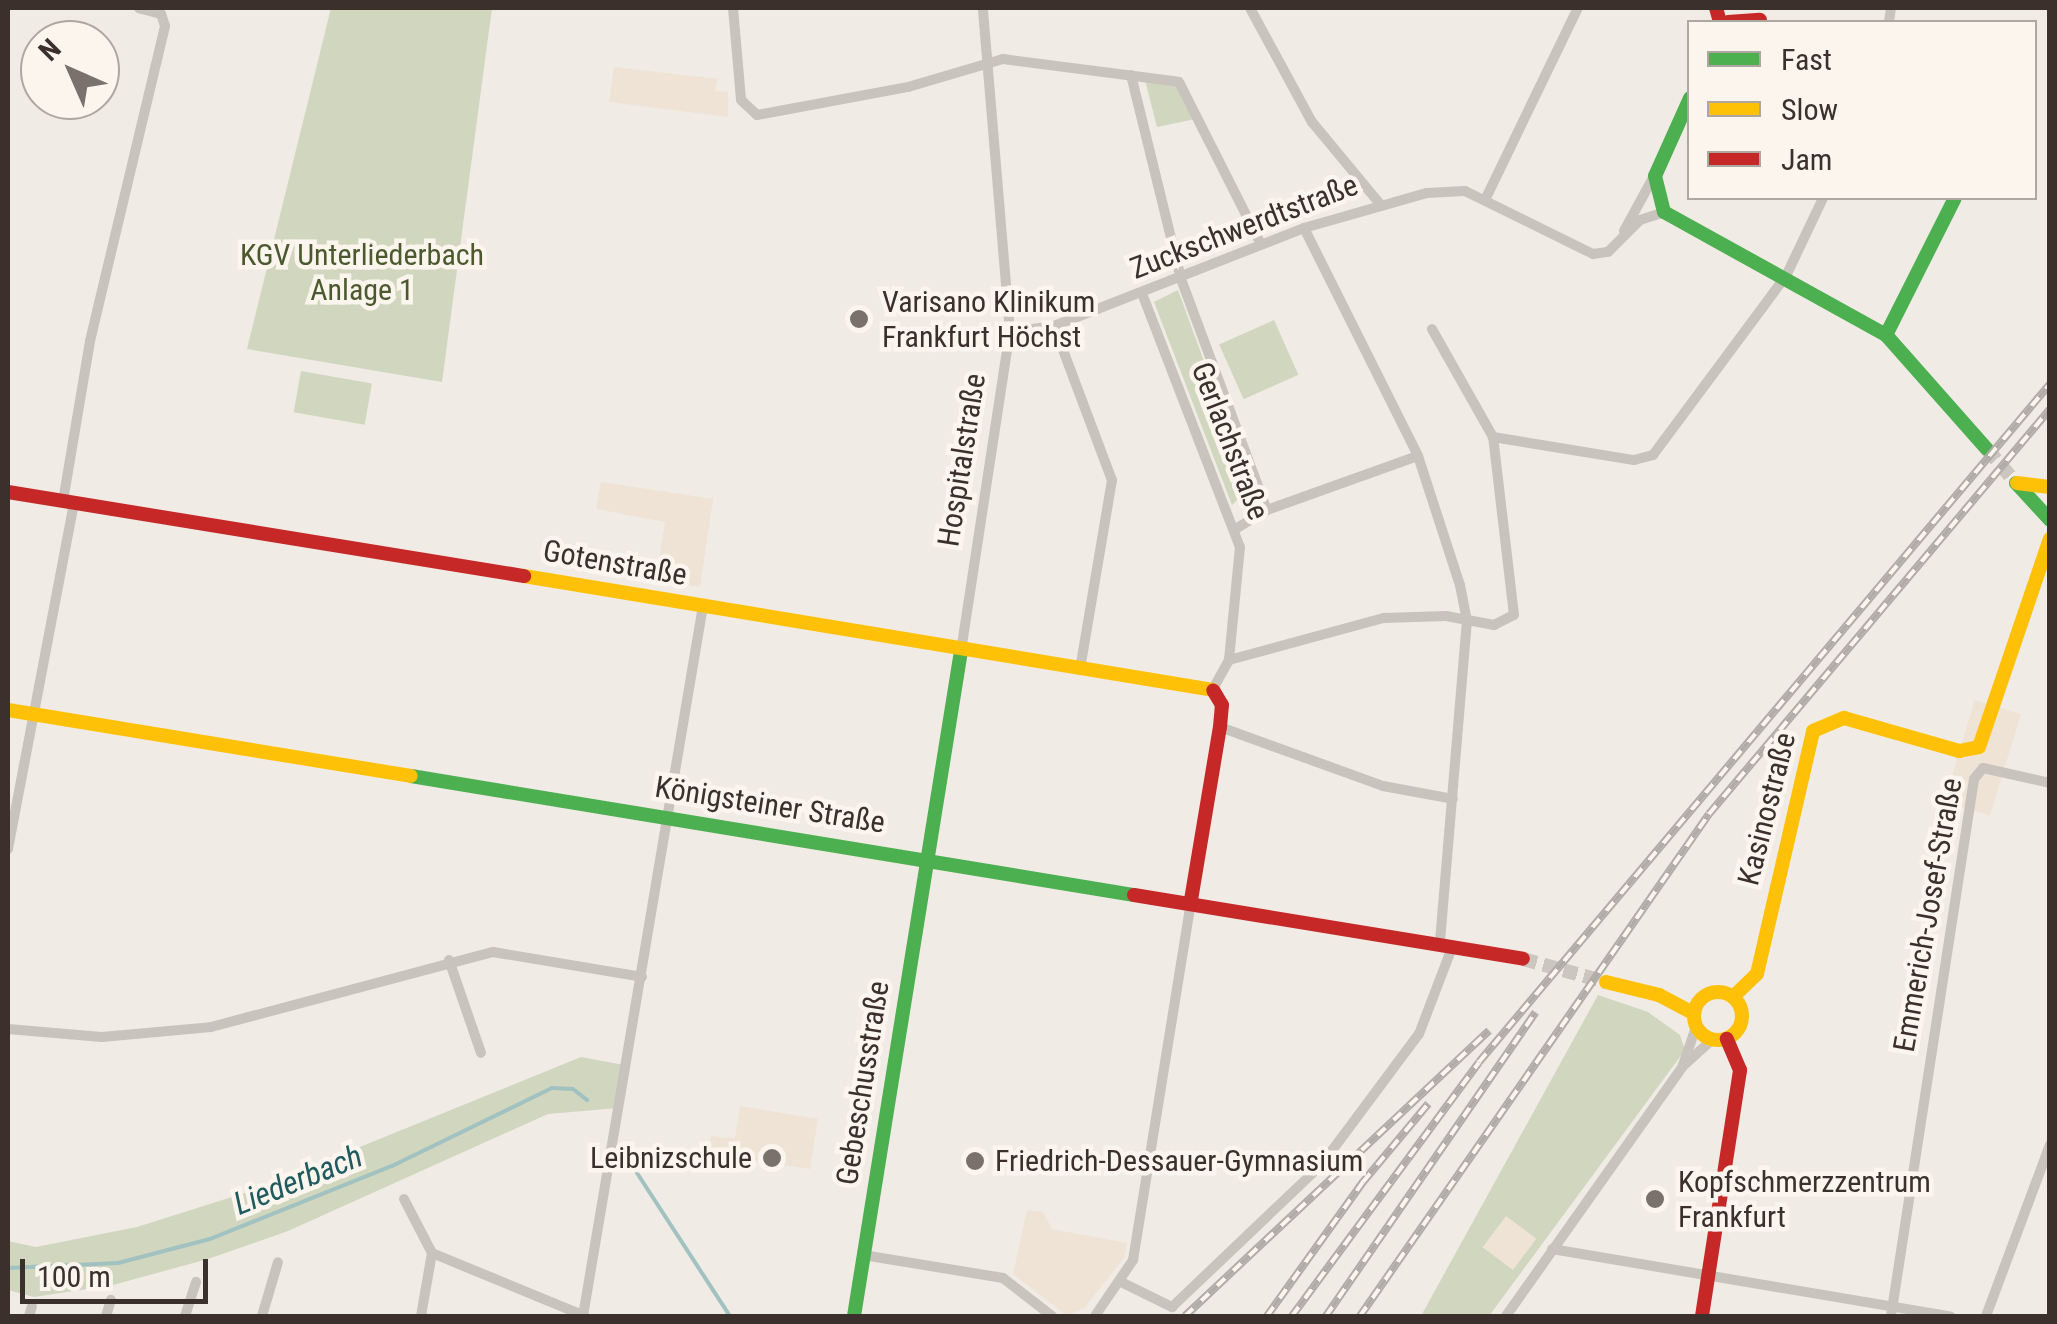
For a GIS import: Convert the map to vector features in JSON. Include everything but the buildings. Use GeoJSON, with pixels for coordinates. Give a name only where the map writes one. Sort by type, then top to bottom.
{"type":"FeatureCollection","features":[{"type":"Feature","properties":{"kind":"main road"},"geometry":{"type":"LineString","coordinates":[[1736,8],[1760,20]]}},
{"type":"Feature","properties":{"kind":"main road"},"geometry":{"type":"LineString","coordinates":[[1687,104],[1654,176],[1664,212],[1886,334],[1987,449]]}},
{"type":"Feature","properties":{"kind":"main road"},"geometry":{"type":"LineString","coordinates":[[1886,334],[1954,200]]}},
{"type":"Feature","properties":{"kind":"main road"},"geometry":{"type":"LineString","coordinates":[[2050,487],[2016,483],[2050,520]]}},
{"type":"Feature","properties":{"kind":"main road","name":"Gotenstraße"},"geometry":{"type":"LineString","coordinates":[[8,492],[1213,689]]}},
{"type":"Feature","properties":{"kind":"main road","name":"Emmerich-Josef-Straße"},"geometry":{"type":"LineString","coordinates":[[1974,750],[1997,708],[2050,538]]}},
{"type":"Feature","properties":{"kind":"main road","name":"Hospitalstraße"},"geometry":{"type":"LineString","coordinates":[[926,858],[960,650]]}},
{"type":"Feature","properties":{"kind":"main road"},"geometry":{"type":"LineString","coordinates":[[1191,900],[1220,727],[1222,706],[1213,689]]}},
{"type":"Feature","properties":{"kind":"main road","name":"Königsteiner Straße"},"geometry":{"type":"LineString","coordinates":[[8,710],[1191,900],[1523,959]]}},
{"type":"Feature","properties":{"kind":"main road","name":"Kasinostraße"},"geometry":{"type":"LineString","coordinates":[[1734,997],[1758,974],[1806,743],[1816,726],[1844,718],[1974,750]]}},
{"type":"Feature","properties":{"kind":"main road","name":"Gebeschusstraße"},"geometry":{"type":"LineString","coordinates":[[854,1316],[926,858]]}},
{"type":"Feature","properties":{"kind":"main road"},"geometry":{"type":"LineString","coordinates":[[1606,982],[1660,995],[1734,997],[1741,1023],[1720,1039]]}},
{"type":"Feature","properties":{"kind":"main road"},"geometry":{"type":"LineString","coordinates":[[1660,995],[1720,1039],[1740,1070],[1702,1316]]}},
{"type":"Feature","properties":{"kind":"main road"},"geometry":{"type":"LineString","coordinates":[[1695,1020],[1705,995]]}},
{"type":"Feature","properties":{"kind":"street"},"geometry":{"type":"LineString","coordinates":[[8,850],[38,714],[90,341],[165,26],[160,14],[140,8]]}},
{"type":"Feature","properties":{"kind":"street"},"geometry":{"type":"LineString","coordinates":[[733,8],[741,100],[756,114],[908,87],[986,62],[1131,75],[1182,85],[1261,244]]}},
{"type":"Feature","properties":{"kind":"street","name":"Hospitalstraße"},"geometry":{"type":"LineString","coordinates":[[960,650],[1010,332],[983,8]]}},
{"type":"Feature","properties":{"kind":"street"},"geometry":{"type":"LineString","coordinates":[[1250,8],[1312,122],[1380,204]]}},
{"type":"Feature","properties":{"kind":"street"},"geometry":{"type":"LineString","coordinates":[[1486,200],[1578,8]]}},
{"type":"Feature","properties":{"kind":"street","name":"Gerlachstraße"},"geometry":{"type":"LineString","coordinates":[[1131,75],[1181,279],[1267,510]]}},
{"type":"Feature","properties":{"kind":"street"},"geometry":{"type":"LineString","coordinates":[[1621,236],[1654,176]]}},
{"type":"Feature","properties":{"kind":"street","name":"Zuckschwerdtstraße"},"geometry":{"type":"LineString","coordinates":[[1010,332],[1054,326],[1143,296],[1304,228],[1380,204],[1446,190],[1486,200],[1592,254],[1608,252],[1621,236],[1664,212]]}},
{"type":"Feature","properties":{"kind":"street"},"geometry":{"type":"LineString","coordinates":[[1493,438],[1647,458],[1786,276],[1822,200]]}},
{"type":"Feature","properties":{"kind":"street"},"geometry":{"type":"LineString","coordinates":[[1123,1283],[1172,1308],[1322,1164],[1419,1034],[1446,943],[1466,620],[1418,456],[1304,228]]}},
{"type":"Feature","properties":{"kind":"street","name":"Gerlachstraße"},"geometry":{"type":"LineString","coordinates":[[1143,296],[1237,528],[1229,660],[1213,689]]}},
{"type":"Feature","properties":{"kind":"street"},"geometry":{"type":"LineString","coordinates":[[1054,326],[1112,480],[1080,670]]}},
{"type":"Feature","properties":{"kind":"street"},"geometry":{"type":"LineString","coordinates":[[1229,660],[1384,618],[1466,620],[1494,625],[1516,612],[1493,438],[1432,328]]}},
{"type":"Feature","properties":{"kind":"street"},"geometry":{"type":"LineString","coordinates":[[1237,528],[1267,510],[1418,456]]}},
{"type":"Feature","properties":{"kind":"street"},"geometry":{"type":"LineString","coordinates":[[432,1252],[584,1316],[672,817],[703,606]]}},
{"type":"Feature","properties":{"kind":"street"},"geometry":{"type":"LineString","coordinates":[[1220,727],[1383,786],[1453,799]]}},
{"type":"Feature","properties":{"kind":"street","name":"Emmerich-Josef-Straße"},"geometry":{"type":"LineString","coordinates":[[1891,1312],[1974,779],[1983,768],[1974,750]]}},
{"type":"Feature","properties":{"kind":"street"},"geometry":{"type":"LineString","coordinates":[[1983,768],[2050,783]]}},
{"type":"Feature","properties":{"kind":"street"},"geometry":{"type":"LineString","coordinates":[[1095,1316],[1123,1283],[1133,1260],[1191,900]]}},
{"type":"Feature","properties":{"kind":"street"},"geometry":{"type":"LineString","coordinates":[[8,1029],[102,1037],[195,1029],[267,1016],[449,960],[493,952],[642,977]]}},
{"type":"Feature","properties":{"kind":"street"},"geometry":{"type":"LineString","coordinates":[[449,960],[481,1052]]}},
{"type":"Feature","properties":{"kind":"street"},"geometry":{"type":"LineString","coordinates":[[1683,1066],[1695,1020]]}},
{"type":"Feature","properties":{"kind":"street"},"geometry":{"type":"LineString","coordinates":[[1506,1316],[1683,1066],[1720,1039]]}},
{"type":"Feature","properties":{"kind":"street"},"geometry":{"type":"LineString","coordinates":[[1986,1316],[2044,1179],[2050,1146]]}},
{"type":"Feature","properties":{"kind":"street"},"geometry":{"type":"LineString","coordinates":[[404,1198],[432,1252],[421,1316]]}},
{"type":"Feature","properties":{"kind":"street"},"geometry":{"type":"LineString","coordinates":[[1552,1249],[1891,1312],[1950,1316]]}},
{"type":"Feature","properties":{"kind":"street"},"geometry":{"type":"LineString","coordinates":[[863,1255],[1003,1278],[1052,1316]]}},
{"type":"Feature","properties":{"kind":"street"},"geometry":{"type":"LineString","coordinates":[[262,1316],[278,1262]]}},
{"type":"Feature","properties":{"kind":"street"},"geometry":{"type":"LineString","coordinates":[[186,1316],[196,1282]]}},
{"type":"Feature","properties":{"kind":"street"},"geometry":{"type":"LineString","coordinates":[[106,1316],[111,1300]]}},
{"type":"Feature","properties":{"kind":"green space","name":"KGV Unterliederbach Anlage 1"},"geometry":{"type":"Polygon","coordinates":[[[331,8],[492,8],[442,382],[247,349],[331,8]]]}},
{"type":"Feature","properties":{"kind":"green space"},"geometry":{"type":"Polygon","coordinates":[[[1145,80],[1175,83],[1195,119],[1157,127],[1145,80]]]}},
{"type":"Feature","properties":{"kind":"green space"},"geometry":{"type":"Polygon","coordinates":[[[1178,290],[1253,496],[1241,496],[1232,505],[1154,302],[1178,290]]]}},
{"type":"Feature","properties":{"kind":"green space"},"geometry":{"type":"Polygon","coordinates":[[[1274,320],[1298,375],[1244,399],[1219,344],[1274,320]]]}},
{"type":"Feature","properties":{"kind":"green space"},"geometry":{"type":"Polygon","coordinates":[[[301,371],[372,384],[365,425],[294,412],[301,371]]]}},
{"type":"Feature","properties":{"kind":"green space"},"geometry":{"type":"Polygon","coordinates":[[[1598,995],[1648,1012],[1680,1035],[1685,1050],[1489,1316],[1421,1316],[1598,995]]]}},
{"type":"Feature","properties":{"kind":"green space"},"geometry":{"type":"Polygon","coordinates":[[[581,1057],[624,1065],[618,1108],[548,1114],[288,1231],[208,1259],[113,1285],[34,1297],[8,1290],[8,1241],[36,1247],[137,1227],[254,1190],[581,1057]]]}},
{"type":"Feature","properties":{"kind":"shaded area"},"geometry":{"type":"Polygon","coordinates":[[[614,67],[717,79],[715,91],[728,92],[728,117],[609,102],[614,67]]]}},
{"type":"Feature","properties":{"kind":"shaded area"},"geometry":{"type":"Polygon","coordinates":[[[601,482],[713,499],[700,587],[656,580],[665,522],[596,509],[601,482]]]}},
{"type":"Feature","properties":{"kind":"shaded area"},"geometry":{"type":"Polygon","coordinates":[[[1975,700],[2021,714],[1990,815],[1944,801],[1975,700]]]}},
{"type":"Feature","properties":{"kind":"shaded area"},"geometry":{"type":"Polygon","coordinates":[[[740,1106],[818,1119],[810,1169],[706,1153],[711,1136],[735,1139],[740,1106]]]}},
{"type":"Feature","properties":{"kind":"shaded area"},"geometry":{"type":"Polygon","coordinates":[[[1027,1210],[1043,1212],[1052,1229],[1127,1243],[1124,1258],[1085,1307],[1067,1316],[1013,1274],[1027,1210]]]}},
{"type":"Feature","properties":{"kind":"shaded area"},"geometry":{"type":"Polygon","coordinates":[[[1506,1216],[1536,1239],[1513,1270],[1483,1247],[1506,1216]]]}},
{"type":"Feature","properties":{"kind":"waterway","name":"Liederbach"},"geometry":{"type":"LineString","coordinates":[[8,1268],[118,1263],[210,1239],[392,1166],[552,1088],[573,1089],[587,1100]]}},
{"type":"Feature","properties":{"kind":"waterway","name":"Liederbach"},"geometry":{"type":"LineString","coordinates":[[637,1173],[730,1316]]}},
{"type":"Feature","properties":{"kind":"tunnel"},"geometry":{"type":"LineString","coordinates":[[1987,449],[2016,483]]}},
{"type":"Feature","properties":{"kind":"tunnel"},"geometry":{"type":"LineString","coordinates":[[1523,959],[1606,982]]}},
{"type":"Feature","properties":{"kind":"railway"},"geometry":{"type":"LineString","coordinates":[[1292,1316],[1479,1062],[2050,384]]}},
{"type":"Feature","properties":{"kind":"railway"},"geometry":{"type":"LineString","coordinates":[[1360,1316],[1709,814],[2050,409]]}},
{"type":"Feature","properties":{"kind":"railway"},"geometry":{"type":"LineString","coordinates":[[1326,1316],[1536,1012]]}},
{"type":"Feature","properties":{"kind":"railway"},"geometry":{"type":"LineString","coordinates":[[1185,1316],[1489,1031]]}},
{"type":"Feature","properties":{"kind":"railway"},"geometry":{"type":"LineString","coordinates":[[1267,1316],[1363,1182],[1428,1104]]}},
{"type":"Feature","properties":{"kind":"traffic: fast"},"geometry":{"type":"LineString","coordinates":[[1687,105],[1655,176],[1664,212],[1886,335],[1987,449]]}},
{"type":"Feature","properties":{"kind":"traffic: fast"},"geometry":{"type":"LineString","coordinates":[[1886,335],[1954,200]]}},
{"type":"Feature","properties":{"kind":"traffic: fast"},"geometry":{"type":"LineString","coordinates":[[2016,483],[2050,520]]}},
{"type":"Feature","properties":{"kind":"traffic: fast"},"geometry":{"type":"LineString","coordinates":[[854,1316],[961,651]]}},
{"type":"Feature","properties":{"kind":"traffic: fast"},"geometry":{"type":"LineString","coordinates":[[411,776],[1134,895]]}},
{"type":"Feature","properties":{"kind":"traffic: slow"},"geometry":{"type":"LineString","coordinates":[[2017,483],[2050,487]]}},
{"type":"Feature","properties":{"kind":"traffic: slow"},"geometry":{"type":"LineString","coordinates":[[1733,997],[1757,974],[1813,731],[1844,718],[1959,751],[1979,747],[2050,539]]}},
{"type":"Feature","properties":{"kind":"traffic: slow"},"geometry":{"type":"LineString","coordinates":[[524,576],[1213,690]]}},
{"type":"Feature","properties":{"kind":"traffic: slow"},"geometry":{"type":"LineString","coordinates":[[8,710],[411,776]]}},
{"type":"Feature","properties":{"kind":"traffic: slow"},"geometry":{"type":"LineString","coordinates":[[1606,982],[1659,995],[1694,1014]]}},
{"type":"Feature","properties":{"kind":"traffic: slow"},"geometry":{"type":"LineString","coordinates":[[1718,992],[1735,999],[1742,1016],[1735,1033],[1718,1040],[1701,1033],[1694,1016],[1701,999],[1718,992]]}},
{"type":"Feature","properties":{"kind":"traffic: jam"},"geometry":{"type":"LineString","coordinates":[[1716,8],[1719,20]]}},
{"type":"Feature","properties":{"kind":"traffic: jam"},"geometry":{"type":"LineString","coordinates":[[8,492],[524,576]]}},
{"type":"Feature","properties":{"kind":"traffic: jam"},"geometry":{"type":"LineString","coordinates":[[1191,900],[1220,727],[1222,705],[1213,690]]}},
{"type":"Feature","properties":{"kind":"traffic: jam"},"geometry":{"type":"LineString","coordinates":[[1134,895],[1523,959]]}},
{"type":"Feature","properties":{"kind":"traffic: jam"},"geometry":{"type":"LineString","coordinates":[[1702,1316],[1740,1070],[1727,1039]]}},
{"type":"Feature","properties":{"kind":"place","name":"Varisano Klinikum Frankfurt Höchst"},"geometry":{"type":"Point","coordinates":[859,319]}},
{"type":"Feature","properties":{"kind":"place","name":"Leibnizschule"},"geometry":{"type":"Point","coordinates":[772,1158]}},
{"type":"Feature","properties":{"kind":"place","name":"Friedrich-Dessauer-Gymnasium"},"geometry":{"type":"Point","coordinates":[975,1161]}},
{"type":"Feature","properties":{"kind":"place","name":"Kopfschmerzzentrum Frankfurt"},"geometry":{"type":"Point","coordinates":[1655,1199]}}]}
